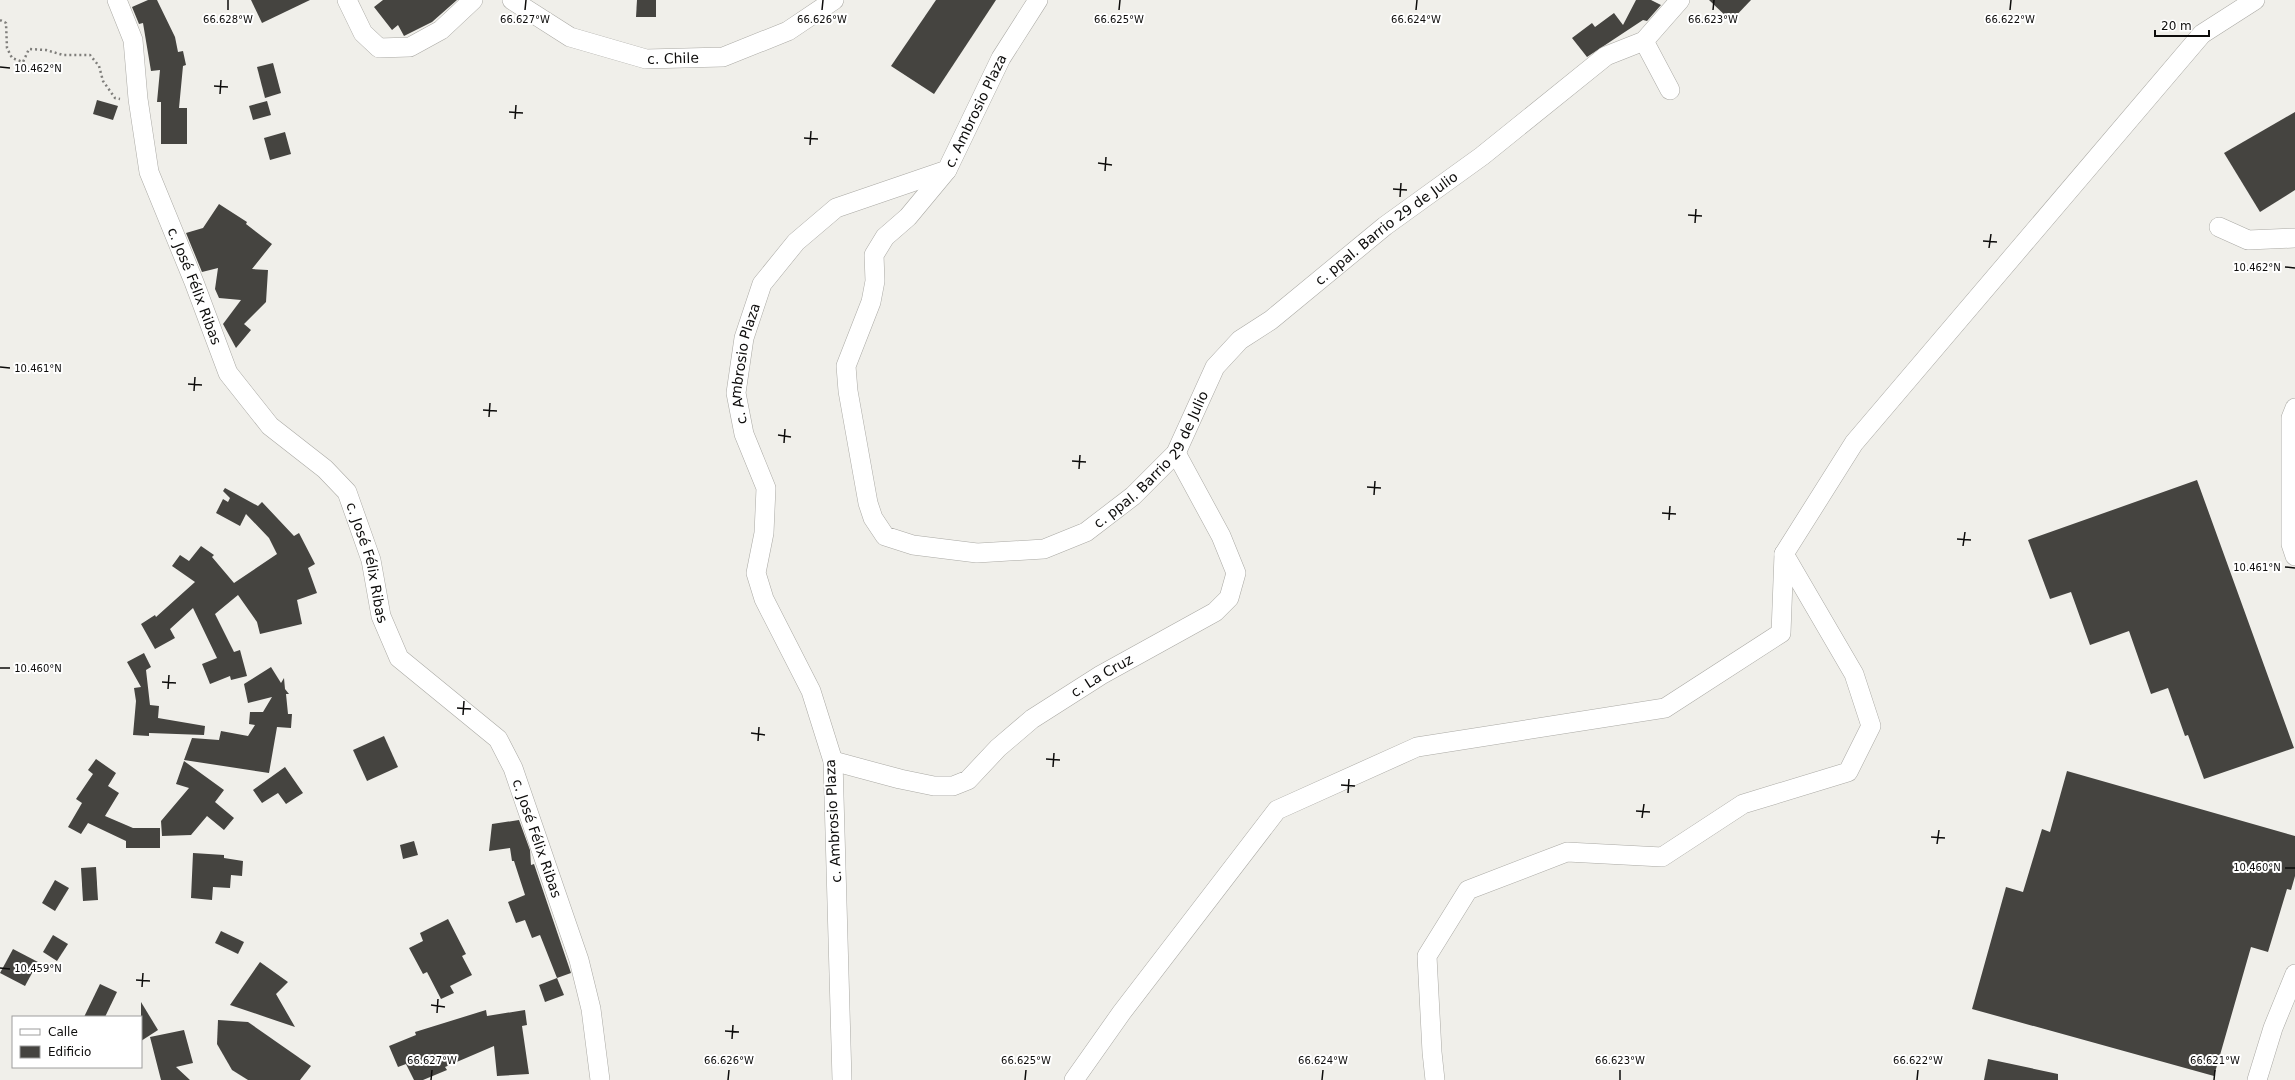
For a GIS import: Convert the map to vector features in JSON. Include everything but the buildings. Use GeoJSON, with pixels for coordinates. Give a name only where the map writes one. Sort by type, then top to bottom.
{"type":"FeatureCollection","features":[{"type":"Feature","properties":{"kind":"street","name":"c. José Félix Ribas"},"geometry":{"type":"LineString","coordinates":[[117,0],[133,40],[138,99],[150,172],[194,282],[228,373],[270,426],[325,469],[347,492],[371,560],[381,616],[399,658],[498,739],[513,768],[579,960],[592,1009],[600,1080]]}},
{"type":"Feature","properties":{"kind":"street"},"geometry":{"type":"LineString","coordinates":[[348,0],[363,33],[379,48],[410,47],[441,30],[472,0]]}},
{"type":"Feature","properties":{"kind":"street","name":"c. Chile"},"geometry":{"type":"LineString","coordinates":[[512,0],[570,37],[646,60],[723,57],[788,31],[834,0]]}},
{"type":"Feature","properties":{"kind":"street","name":"c. Ambrosio Plaza"},"geometry":{"type":"LineString","coordinates":[[842,1080],[833,762],[811,691],[764,599],[756,573],[764,533],[766,488],[744,434],[736,393],[744,338],[762,284],[796,242],[836,208],[947,170],[1001,58],[1038,0]]}},
{"type":"Feature","properties":{"kind":"street","name":"c. ppal. Barrio 29 de Julio"},"geometry":{"type":"LineString","coordinates":[[947,170],[908,217],[884,237],[874,255],[875,281],[871,302],[846,366],[848,391],[868,503],[873,518],[885,536],[914,545],[977,553],[1044,549],[1086,532],[1133,496],[1176,453],[1215,368],[1240,340],[1271,320],[1385,226],[1482,156],[1606,56],[1644,41],[1680,0]]}},
{"type":"Feature","properties":{"kind":"street"},"geometry":{"type":"LineString","coordinates":[[1074,1080],[1122,1012],[1277,810],[1417,746],[1666,708],[1780,633],[1784,554],[1854,443],[2202,34],[2256,0]]}},
{"type":"Feature","properties":{"kind":"street"},"geometry":{"type":"LineString","coordinates":[[1644,41],[1670,90]]}},
{"type":"Feature","properties":{"kind":"street"},"geometry":{"type":"LineString","coordinates":[[2219,227],[2248,240],[2295,238]]}},
{"type":"Feature","properties":{"kind":"street"},"geometry":{"type":"LineString","coordinates":[[2295,408],[2291,418],[2291,544],[2295,556]]}},
{"type":"Feature","properties":{"kind":"street","name":"c. La Cruz"},"geometry":{"type":"LineString","coordinates":[[833,762],[934,786],[953,786],[968,780],[998,748],[1032,719],[1101,675],[1215,612],[1229,598],[1236,573],[1222,536],[1176,453]]}},
{"type":"Feature","properties":{"kind":"street"},"geometry":{"type":"LineString","coordinates":[[1435,1080],[1427,956],[1468,890],[1567,852],[1662,857],[1743,804],[1848,772],[1871,726],[1854,674],[1784,554]]}},
{"type":"Feature","properties":{"kind":"street"},"geometry":{"type":"LineString","coordinates":[[2257,1080],[2273,1028],[2295,974]]}},
{"type":"Feature","properties":{"kind":"path"},"geometry":{"type":"LineString","coordinates":[[0,20],[6,23],[7,48],[12,58],[23,62],[29,49],[46,50],[63,55],[90,55],[99,66],[103,81],[115,98],[127,101],[138,99]]}}]}
